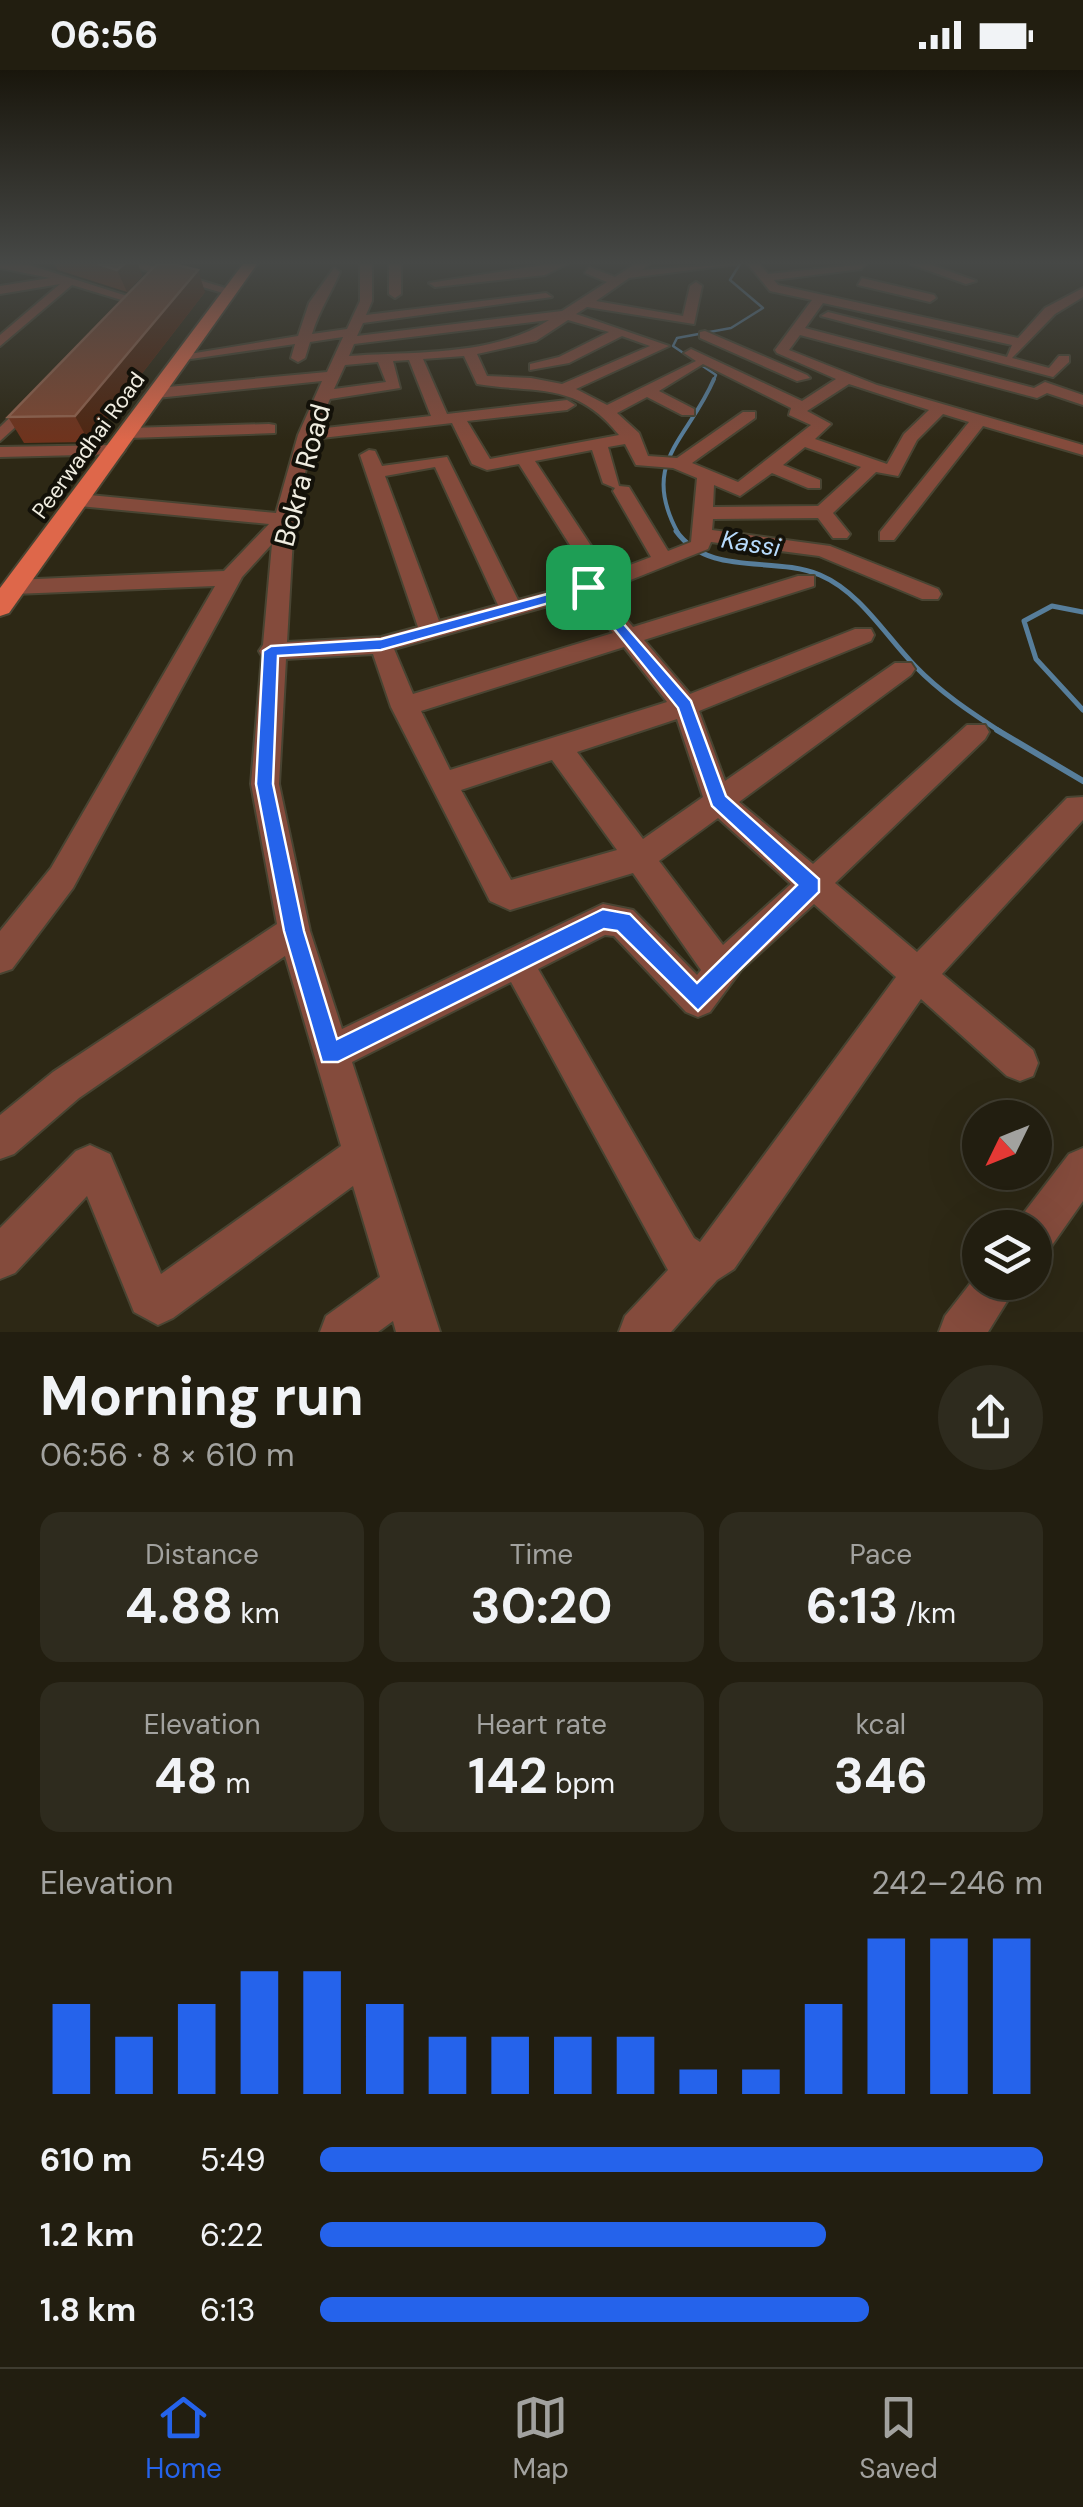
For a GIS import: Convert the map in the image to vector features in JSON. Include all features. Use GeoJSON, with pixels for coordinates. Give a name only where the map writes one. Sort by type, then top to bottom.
{"type":"FeatureCollection","features":[{"type":"Feature","properties":{"kind":"main road"},"geometry":{"type":"LineString","coordinates":[[7,583],[106,453],[197,323]]}},
{"type":"Feature","properties":{"kind":"main road","name":"Peerwadhai Road"},"geometry":{"type":"LineString","coordinates":[[0,606],[7,583],[78,500],[106,453],[157,393],[208,323]]}},
{"type":"Feature","properties":{"kind":"street"},"geometry":{"type":"LineString","coordinates":[[0,342],[21,323]]}},
{"type":"Feature","properties":{"kind":"street"},"geometry":{"type":"LineString","coordinates":[[110,328],[115,323]]}},
{"type":"Feature","properties":{"kind":"street"},"geometry":{"type":"LineString","coordinates":[[298,358],[308,323]]}},
{"type":"Feature","properties":{"kind":"street","name":"Bokra Road"},"geometry":{"type":"LineString","coordinates":[[355,323],[306,435],[284,520],[271,651],[264,784],[294,931],[418,1332]]}},
{"type":"Feature","properties":{"kind":"street"},"geometry":{"type":"LineString","coordinates":[[341,354],[442,323]]}},
{"type":"Feature","properties":{"kind":"street"},"geometry":{"type":"LineString","coordinates":[[157,393],[341,354],[524,323]]}},
{"type":"Feature","properties":{"kind":"street"},"geometry":{"type":"LineString","coordinates":[[341,354],[384,358],[469,351],[531,338],[554,323]]}},
{"type":"Feature","properties":{"kind":"street"},"geometry":{"type":"LineString","coordinates":[[306,435],[449,418],[565,393],[600,370],[662,346],[591,323]]}},
{"type":"Feature","properties":{"kind":"street"},"geometry":{"type":"LineString","coordinates":[[761,360],[782,350],[802,323]]}},
{"type":"Feature","properties":{"kind":"street"},"geometry":{"type":"LineString","coordinates":[[855,323],[1053,372],[1062,362],[1083,373]]}},
{"type":"Feature","properties":{"kind":"street"},"geometry":{"type":"LineString","coordinates":[[947,323],[1021,343]]}},
{"type":"Feature","properties":{"kind":"street"},"geometry":{"type":"LineString","coordinates":[[989,380],[1042,323]]}},
{"type":"Feature","properties":{"kind":"street"},"geometry":{"type":"LineString","coordinates":[[796,330],[1038,393],[1045,388],[1083,400]]}},
{"type":"Feature","properties":{"kind":"street"},"geometry":{"type":"LineString","coordinates":[[476,370],[564,360],[621,331]]}},
{"type":"Feature","properties":{"kind":"street"},"geometry":{"type":"LineString","coordinates":[[184,356],[304,336],[395,385],[384,358]]}},
{"type":"Feature","properties":{"kind":"street"},"geometry":{"type":"LineString","coordinates":[[705,336],[807,380]]}},
{"type":"Feature","properties":{"kind":"street"},"geometry":{"type":"LineString","coordinates":[[782,350],[786,356],[847,378],[1083,450]]}},
{"type":"Feature","properties":{"kind":"street"},"geometry":{"type":"LineString","coordinates":[[469,351],[482,381],[509,379],[565,393],[605,413],[632,437],[642,462],[680,464],[740,490],[823,424],[795,412],[847,378]]}},
{"type":"Feature","properties":{"kind":"street"},"geometry":{"type":"LineString","coordinates":[[414,355],[449,418],[478,460],[487,465],[632,437]]}},
{"type":"Feature","properties":{"kind":"street"},"geometry":{"type":"LineString","coordinates":[[605,413],[647,391],[693,359],[802,407]]}},
{"type":"Feature","properties":{"kind":"street"},"geometry":{"type":"LineString","coordinates":[[535,366],[565,393]]}},
{"type":"Feature","properties":{"kind":"street"},"geometry":{"type":"LineString","coordinates":[[897,377],[1014,412],[1003,427]]}},
{"type":"Feature","properties":{"kind":"street"},"geometry":{"type":"LineString","coordinates":[[647,391],[688,412]]}},
{"type":"Feature","properties":{"kind":"street"},"geometry":{"type":"LineString","coordinates":[[0,436],[41,395]]}},
{"type":"Feature","properties":{"kind":"street"},"geometry":{"type":"LineString","coordinates":[[802,440],[892,472],[910,438],[940,408]]}},
{"type":"Feature","properties":{"kind":"street"},"geometry":{"type":"LineString","coordinates":[[680,464],[749,414]]}},
{"type":"Feature","properties":{"kind":"street"},"geometry":{"type":"LineString","coordinates":[[887,536],[979,420]]}},
{"type":"Feature","properties":{"kind":"street"},"geometry":{"type":"LineString","coordinates":[[0,466],[269,429]]}},
{"type":"Feature","properties":{"kind":"street"},"geometry":{"type":"LineString","coordinates":[[598,444],[617,487],[664,560]]}},
{"type":"Feature","properties":{"kind":"street"},"geometry":{"type":"LineString","coordinates":[[0,452],[106,453]]}},
{"type":"Feature","properties":{"kind":"street"},"geometry":{"type":"LineString","coordinates":[[430,629],[372,463],[441,461],[511,608]]}},
{"type":"Feature","properties":{"kind":"street"},"geometry":{"type":"LineString","coordinates":[[527,462],[626,637],[685,706],[718,800],[1020,1063]]}},
{"type":"Feature","properties":{"kind":"street"},"geometry":{"type":"LineString","coordinates":[[701,524],[823,512],[873,465]]}},
{"type":"Feature","properties":{"kind":"street"},"geometry":{"type":"LineString","coordinates":[[770,466],[814,484]]}},
{"type":"Feature","properties":{"kind":"street"},"geometry":{"type":"LineString","coordinates":[[271,651],[381,645],[597,585],[700,546],[706,475]]}},
{"type":"Feature","properties":{"kind":"street"},"geometry":{"type":"LineString","coordinates":[[78,500],[284,520]]}},
{"type":"Feature","properties":{"kind":"street"},"geometry":{"type":"LineString","coordinates":[[823,512],[840,534]]}},
{"type":"Feature","properties":{"kind":"street"},"geometry":{"type":"LineString","coordinates":[[0,957],[62,878],[230,578],[284,520]]}},
{"type":"Feature","properties":{"kind":"street"},"geometry":{"type":"LineString","coordinates":[[701,524],[823,550],[930,594]]}},
{"type":"Feature","properties":{"kind":"street"},"geometry":{"type":"LineString","coordinates":[[7,583],[230,578]]}},
{"type":"Feature","properties":{"kind":"street"},"geometry":{"type":"LineString","coordinates":[[404,707],[806,580]]}},
{"type":"Feature","properties":{"kind":"street"},"geometry":{"type":"LineString","coordinates":[[443,784],[685,706],[863,635]]}},
{"type":"Feature","properties":{"kind":"street"},"geometry":{"type":"LineString","coordinates":[[381,645],[404,707],[443,784],[501,891],[510,895],[641,856],[903,669]]}},
{"type":"Feature","properties":{"kind":"street"},"geometry":{"type":"LineString","coordinates":[[330,1054],[603,919],[622,921],[698,1000],[728,963],[976,732]]}},
{"type":"Feature","properties":{"kind":"street"},"geometry":{"type":"LineString","coordinates":[[558,747],[709,954],[718,964],[728,963]]}},
{"type":"Feature","properties":{"kind":"street"},"geometry":{"type":"LineString","coordinates":[[641,1332],[702,1265],[719,1254],[918,975],[1078,808]]}},
{"type":"Feature","properties":{"kind":"street"},"geometry":{"type":"LineString","coordinates":[[0,1140],[66,1084],[294,931]]}},
{"type":"Feature","properties":{"kind":"street"},"geometry":{"type":"LineString","coordinates":[[527,981],[680,1253],[702,1265]]}},
{"type":"Feature","properties":{"kind":"street"},"geometry":{"type":"LineString","coordinates":[[0,1258],[90,1165],[96,1168],[149,1297],[158,1303],[362,1155]]}},
{"type":"Feature","properties":{"kind":"street"},"geometry":{"type":"LineString","coordinates":[[1052,1210],[1083,1168]]}},
{"type":"Feature","properties":{"kind":"street"},"geometry":{"type":"LineString","coordinates":[[342,1332],[403,1286]]}},
{"type":"Feature","properties":{"kind":"street"},"geometry":{"type":"LineString","coordinates":[[961,1332],[985,1300]]}},
{"type":"Feature","properties":{"kind":"building"},"geometry":{"type":"Polygon","coordinates":[[[100,323],[153,323],[75,416],[8,417],[100,323]]]}},
{"type":"Feature","properties":{"kind":"waterway","name":"Kassi"},"geometry":{"type":"LineString","coordinates":[[713,382],[716,375],[673,346],[677,338],[731,328],[739,323]]}},
{"type":"Feature","properties":{"kind":"waterway","name":"Kassi"},"geometry":{"type":"LineString","coordinates":[[678,533],[667,508],[665,469],[714,379]]}},
{"type":"Feature","properties":{"kind":"waterway","name":"Kassi"},"geometry":{"type":"LineString","coordinates":[[676,531],[706,555],[802,569],[834,583],[860,603],[925,675],[1001,732]]}},
{"type":"Feature","properties":{"kind":"waterway"},"geometry":{"type":"LineString","coordinates":[[1083,612],[1052,606],[1024,621],[1036,659],[1083,710]]}},
{"type":"Feature","properties":{"kind":"waterway","name":"Kassi"},"geometry":{"type":"LineString","coordinates":[[997,730],[1083,781]]}},
{"type":"Feature","properties":{"kind":"route"},"geometry":{"type":"LineString","coordinates":[[588,587],[685,706],[718,800],[812,885],[728,963],[698,1000],[622,921],[603,919],[330,1054],[294,931],[264,784],[271,651],[381,645],[588,587]]}}]}
